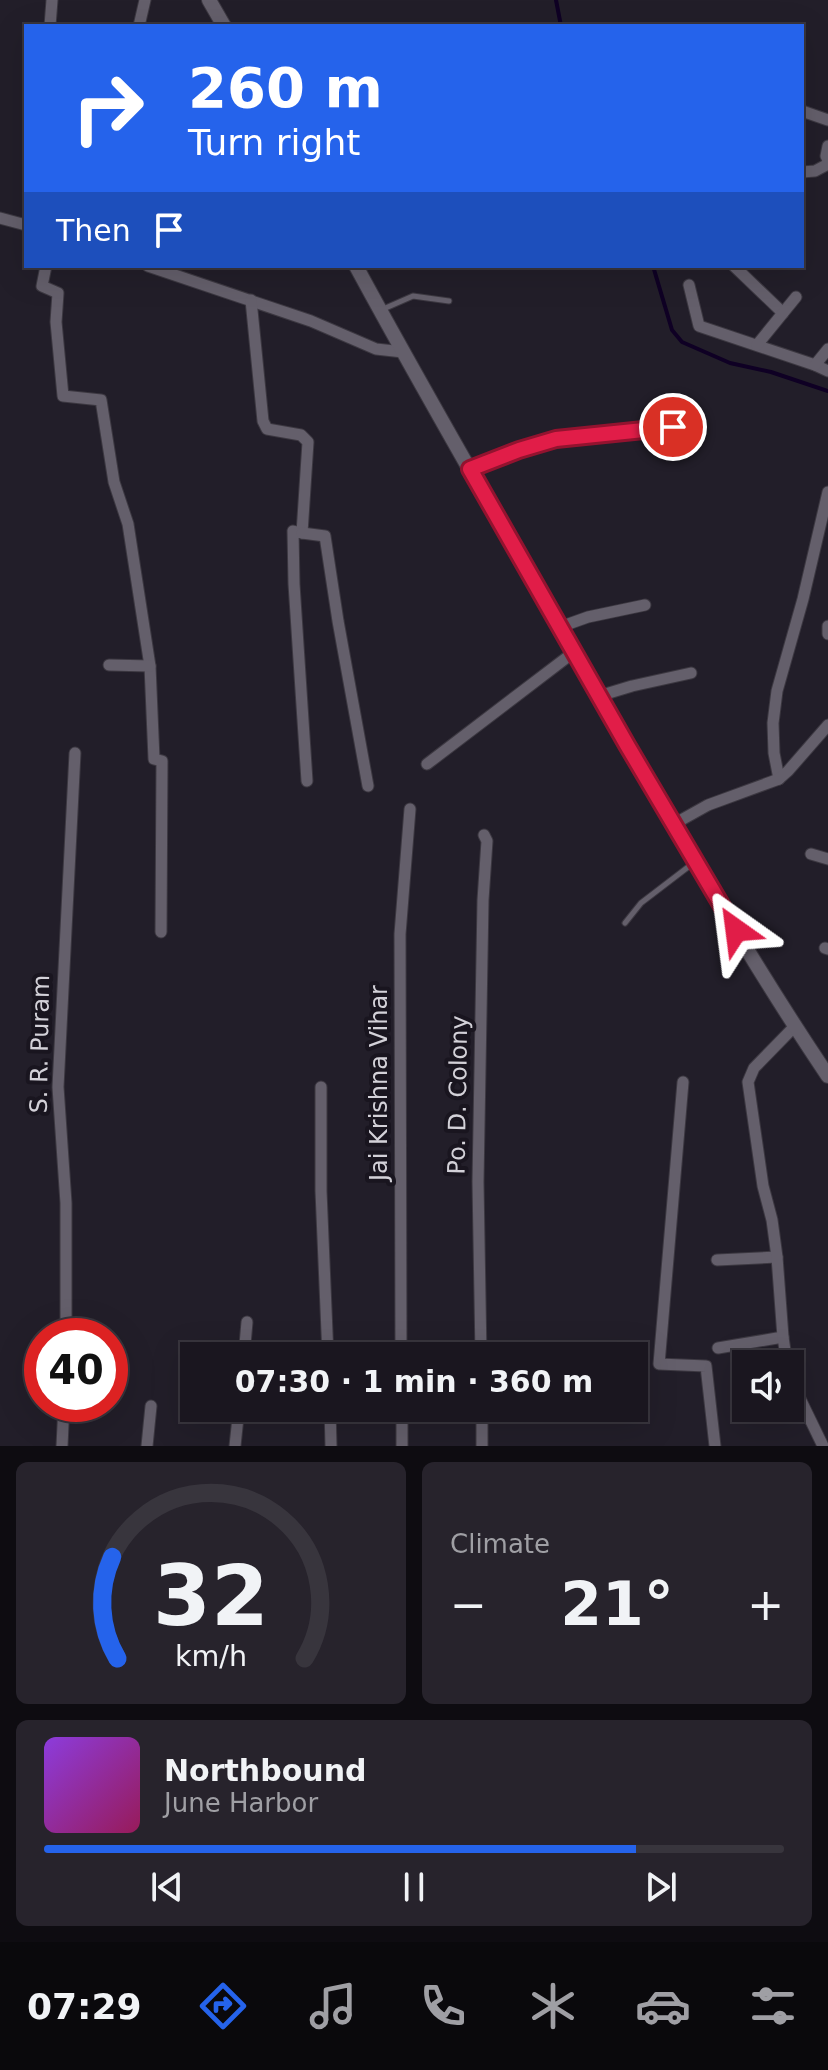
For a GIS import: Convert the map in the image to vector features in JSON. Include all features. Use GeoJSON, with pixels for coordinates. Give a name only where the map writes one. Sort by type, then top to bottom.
{"type":"FeatureCollection","features":[{"type":"Feature","properties":{"kind":"street"},"geometry":{"type":"LineString","coordinates":[[50,24],[52,0]]}},
{"type":"Feature","properties":{"kind":"street"},"geometry":{"type":"LineString","coordinates":[[139,24],[145,0]]}},
{"type":"Feature","properties":{"kind":"street"},"geometry":{"type":"LineString","coordinates":[[209,0],[223,24]]}},
{"type":"Feature","properties":{"kind":"street"},"geometry":{"type":"LineString","coordinates":[[804,112],[828,120]]}},
{"type":"Feature","properties":{"kind":"street"},"geometry":{"type":"LineString","coordinates":[[804,172],[815,171],[828,162],[828,146]]}},
{"type":"Feature","properties":{"kind":"street"},"geometry":{"type":"LineString","coordinates":[[0,218],[24,224]]}},
{"type":"Feature","properties":{"kind":"street"},"geometry":{"type":"LineString","coordinates":[[46,268],[42,286],[58,293],[56,322],[63,396],[101,400],[114,482],[128,524],[150,666],[154,759],[162,761],[161,932]]}},
{"type":"Feature","properties":{"kind":"street"},"geometry":{"type":"LineString","coordinates":[[154,268],[311,321],[376,349],[403,352]]}},
{"type":"Feature","properties":{"kind":"street"},"geometry":{"type":"LineString","coordinates":[[357,268],[599,696],[763,976],[827,1073]]}},
{"type":"Feature","properties":{"kind":"street"},"geometry":{"type":"LineString","coordinates":[[736,268],[783,313]]}},
{"type":"Feature","properties":{"kind":"street"},"geometry":{"type":"LineString","coordinates":[[689,285],[699,326],[828,371]]}},
{"type":"Feature","properties":{"kind":"street"},"geometry":{"type":"LineString","coordinates":[[757,345],[796,297]]}},
{"type":"Feature","properties":{"kind":"street"},"geometry":{"type":"LineString","coordinates":[[251,300],[263,421],[267,429],[301,435],[308,442],[302,533]]}},
{"type":"Feature","properties":{"kind":"street"},"geometry":{"type":"LineString","coordinates":[[815,365],[828,349]]}},
{"type":"Feature","properties":{"kind":"street"},"geometry":{"type":"LineString","coordinates":[[779,779],[773,723],[777,691],[828,492]]}},
{"type":"Feature","properties":{"kind":"street"},"geometry":{"type":"LineString","coordinates":[[307,781],[293,531],[325,536],[368,786]]}},
{"type":"Feature","properties":{"kind":"street"},"geometry":{"type":"LineString","coordinates":[[560,627],[588,617],[645,605]]}},
{"type":"Feature","properties":{"kind":"street"},"geometry":{"type":"LineString","coordinates":[[828,626],[828,634]]}},
{"type":"Feature","properties":{"kind":"street"},"geometry":{"type":"LineString","coordinates":[[427,764],[574,652]]}},
{"type":"Feature","properties":{"kind":"street"},"geometry":{"type":"LineString","coordinates":[[109,665],[150,666]]}},
{"type":"Feature","properties":{"kind":"street"},"geometry":{"type":"LineString","coordinates":[[599,696],[691,673]]}},
{"type":"Feature","properties":{"kind":"street"},"geometry":{"type":"LineString","coordinates":[[674,824],[708,805],[779,779],[828,725]]}},
{"type":"Feature","properties":{"kind":"street","name":"S. R. Puram"},"geometry":{"type":"LineString","coordinates":[[66,1318],[66,1203],[58,1087],[75,753]]}},
{"type":"Feature","properties":{"kind":"street","name":"Jai Krishna Vihar"},"geometry":{"type":"LineString","coordinates":[[401,1342],[400,934],[410,809]]}},
{"type":"Feature","properties":{"kind":"street","name":"Po. D. Colony"},"geometry":{"type":"LineString","coordinates":[[481,1342],[478,1182],[483,900],[487,841],[484,835]]}},
{"type":"Feature","properties":{"kind":"street"},"geometry":{"type":"LineString","coordinates":[[811,854],[828,859]]}},
{"type":"Feature","properties":{"kind":"street"},"geometry":{"type":"LineString","coordinates":[[785,1350],[772,1220],[763,1186],[748,1082],[754,1068],[795,1026]]}},
{"type":"Feature","properties":{"kind":"street"},"geometry":{"type":"LineString","coordinates":[[683,1082],[659,1364],[706,1366],[715,1446]]}},
{"type":"Feature","properties":{"kind":"street"},"geometry":{"type":"LineString","coordinates":[[321,1087],[321,1191],[327,1342]]}},
{"type":"Feature","properties":{"kind":"street"},"geometry":{"type":"LineString","coordinates":[[717,1260],[777,1257]]}},
{"type":"Feature","properties":{"kind":"street"},"geometry":{"type":"LineString","coordinates":[[245,1342],[247,1322]]}},
{"type":"Feature","properties":{"kind":"street"},"geometry":{"type":"LineString","coordinates":[[718,1348],[783,1337]]}},
{"type":"Feature","properties":{"kind":"street"},"geometry":{"type":"LineString","coordinates":[[147,1446],[151,1406]]}},
{"type":"Feature","properties":{"kind":"street"},"geometry":{"type":"LineString","coordinates":[[804,1407],[823,1446]]}},
{"type":"Feature","properties":{"kind":"street"},"geometry":{"type":"LineString","coordinates":[[62,1446],[63,1422]]}},
{"type":"Feature","properties":{"kind":"street"},"geometry":{"type":"LineString","coordinates":[[235,1446],[238,1422]]}},
{"type":"Feature","properties":{"kind":"street"},"geometry":{"type":"LineString","coordinates":[[330,1422],[331,1446]]}},
{"type":"Feature","properties":{"kind":"street"},"geometry":{"type":"LineString","coordinates":[[402,1422],[402,1446]]}},
{"type":"Feature","properties":{"kind":"street"},"geometry":{"type":"LineString","coordinates":[[482,1422],[482,1446]]}},
{"type":"Feature","properties":{"kind":"lane"},"geometry":{"type":"LineString","coordinates":[[380,311],[413,296],[449,301]]}},
{"type":"Feature","properties":{"kind":"lane"},"geometry":{"type":"LineString","coordinates":[[470,469],[556,439],[673,427]]}},
{"type":"Feature","properties":{"kind":"lane"},"geometry":{"type":"LineString","coordinates":[[625,923],[641,903],[696,861]]}},
{"type":"Feature","properties":{"kind":"waterway"},"geometry":{"type":"LineString","coordinates":[[556,0],[561,24]]}},
{"type":"Feature","properties":{"kind":"waterway"},"geometry":{"type":"LineString","coordinates":[[654,268],[672,330],[682,342],[730,363],[771,372],[828,391]]}},
{"type":"Feature","properties":{"kind":"route"},"geometry":{"type":"LineString","coordinates":[[673,427],[556,439],[470,469],[736,930]]}}]}
